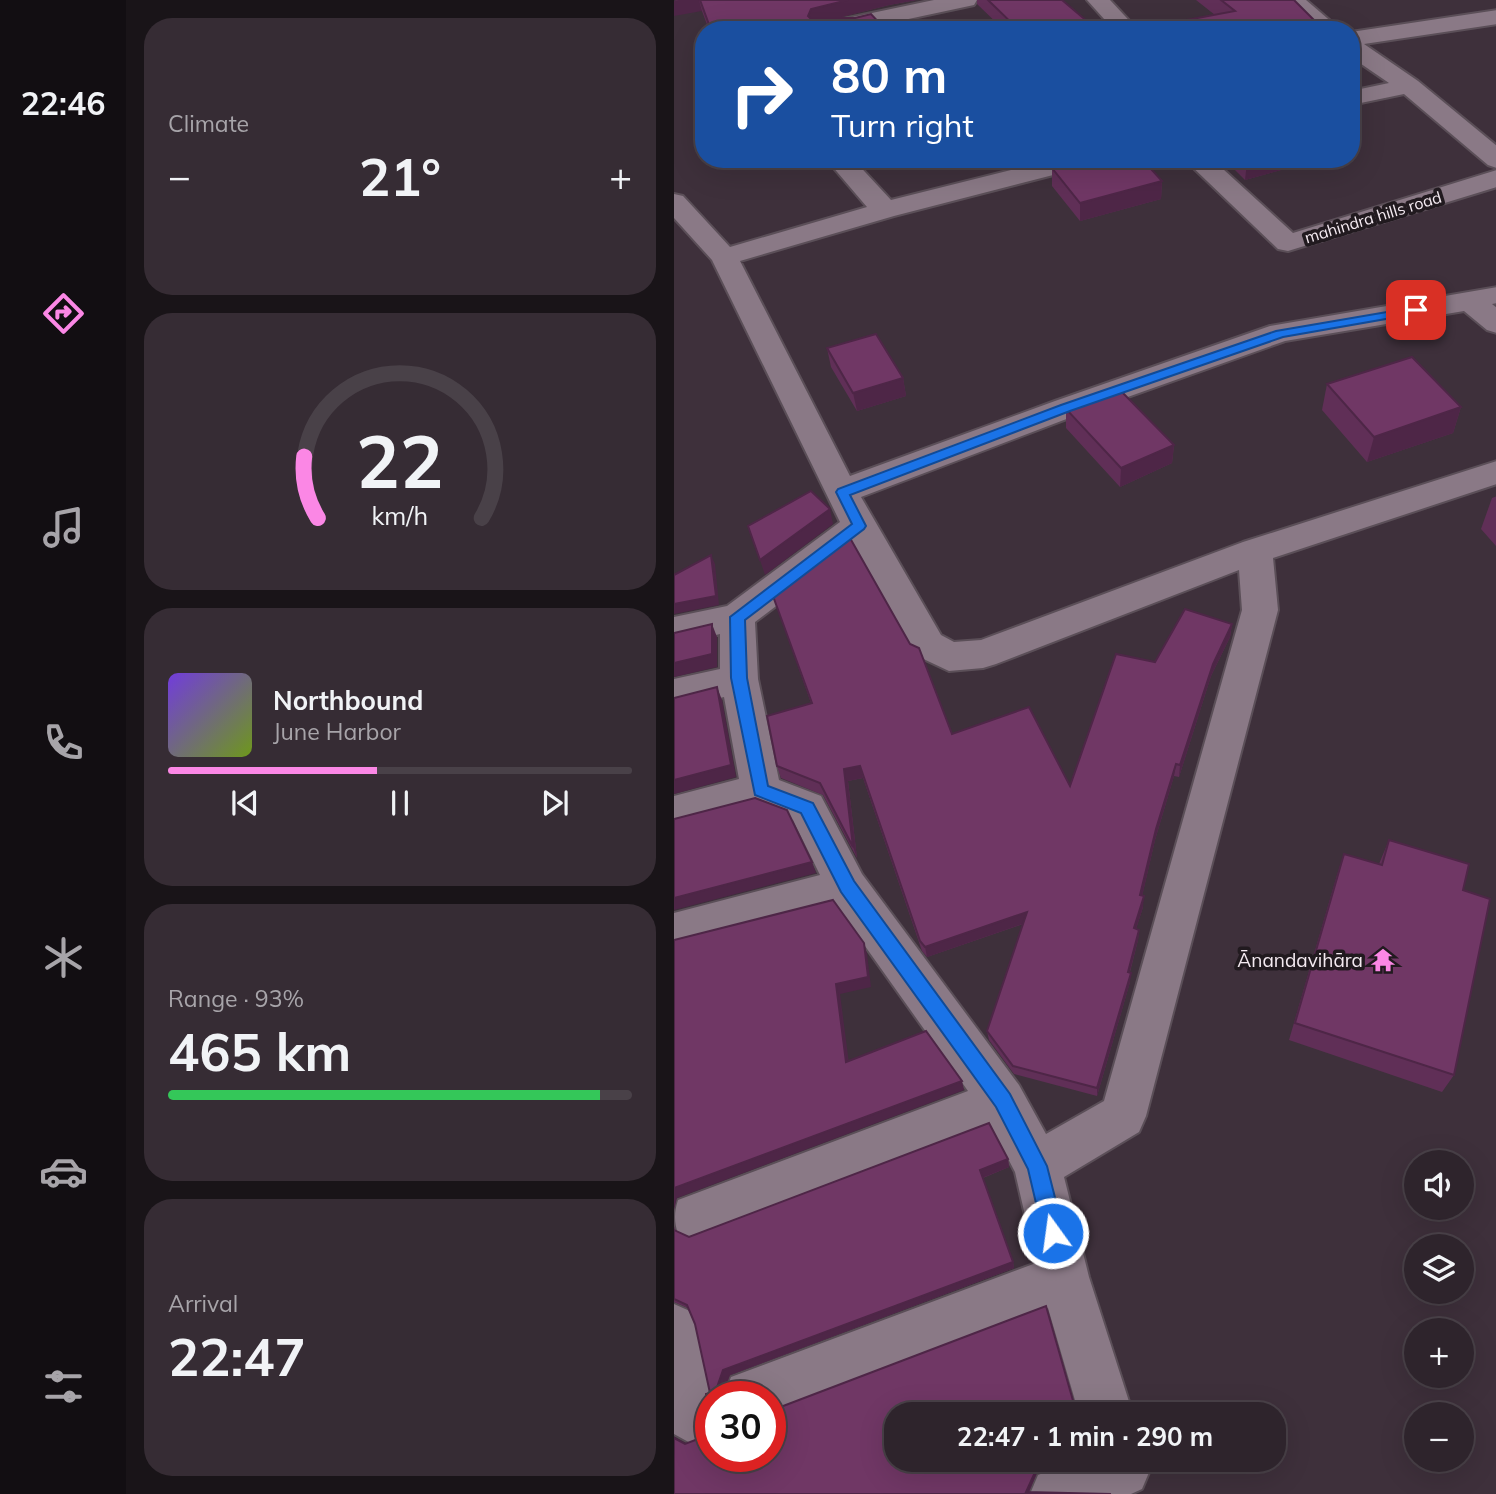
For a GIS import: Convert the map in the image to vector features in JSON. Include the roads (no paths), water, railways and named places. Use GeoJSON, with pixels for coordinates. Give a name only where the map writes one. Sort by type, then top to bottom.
{"type":"FeatureCollection","features":[{"type":"Feature","properties":{"kind":"street"},"geometry":{"type":"LineString","coordinates":[[867,21],[966,0]]}},
{"type":"Feature","properties":{"kind":"street"},"geometry":{"type":"LineString","coordinates":[[1098,0],[1118,21]]}},
{"type":"Feature","properties":{"kind":"street"},"geometry":{"type":"LineString","coordinates":[[1292,0],[1319,21]]}},
{"type":"Feature","properties":{"kind":"street"},"geometry":{"type":"LineString","coordinates":[[1360,37],[1496,17]]}},
{"type":"Feature","properties":{"kind":"street"},"geometry":{"type":"LineString","coordinates":[[1360,52],[1409,86],[1496,160]]}},
{"type":"Feature","properties":{"kind":"street"},"geometry":{"type":"LineString","coordinates":[[1360,96],[1409,86]]}},
{"type":"Feature","properties":{"kind":"street"},"geometry":{"type":"LineString","coordinates":[[847,168],[885,209]]}},
{"type":"Feature","properties":{"kind":"street"},"geometry":{"type":"LineString","coordinates":[[724,257],[885,209],[1051,168]]}},
{"type":"Feature","properties":{"kind":"street","name":"mahindra hills road"},"geometry":{"type":"LineString","coordinates":[[1207,168],[1288,243],[1496,178]]}},
{"type":"Feature","properties":{"kind":"street"},"geometry":{"type":"LineString","coordinates":[[674,202],[724,257],[859,526],[928,645],[949,657],[983,654],[1255,551],[1496,472]]}},
{"type":"Feature","properties":{"kind":"street"},"geometry":{"type":"LineString","coordinates":[[842,492],[1066,408],[1280,333],[1483,298],[1496,324]]}},
{"type":"Feature","properties":{"kind":"street"},"geometry":{"type":"LineString","coordinates":[[674,631],[738,617],[859,526]]}},
{"type":"Feature","properties":{"kind":"street"},"geometry":{"type":"LineString","coordinates":[[1037,1166],[1123,1116],[1260,610],[1255,551]]}},
{"type":"Feature","properties":{"kind":"street"},"geometry":{"type":"LineString","coordinates":[[738,617],[739,678],[761,790]]}},
{"type":"Feature","properties":{"kind":"street"},"geometry":{"type":"LineString","coordinates":[[674,694],[739,678]]}},
{"type":"Feature","properties":{"kind":"street"},"geometry":{"type":"LineString","coordinates":[[674,813],[761,790],[807,808],[847,887],[1003,1101],[1037,1166],[1064,1277],[1102,1402]]}},
{"type":"Feature","properties":{"kind":"street"},"geometry":{"type":"LineString","coordinates":[[674,932],[847,887]]}},
{"type":"Feature","properties":{"kind":"street"},"geometry":{"type":"LineString","coordinates":[[695,1217],[1003,1101]]}},
{"type":"Feature","properties":{"kind":"street"},"geometry":{"type":"LineString","coordinates":[[786,1382],[1064,1277]]}},
{"type":"Feature","properties":{"kind":"street"},"geometry":{"type":"LineString","coordinates":[[674,1330],[693,1419]]}},
{"type":"Feature","properties":{"kind":"street"},"geometry":{"type":"LineString","coordinates":[[1057,1494],[1123,1475]]}},
{"type":"Feature","properties":{"kind":"place","name":"Ānandavihāra"},"geometry":{"type":"Point","coordinates":[1383,960]}}]}
